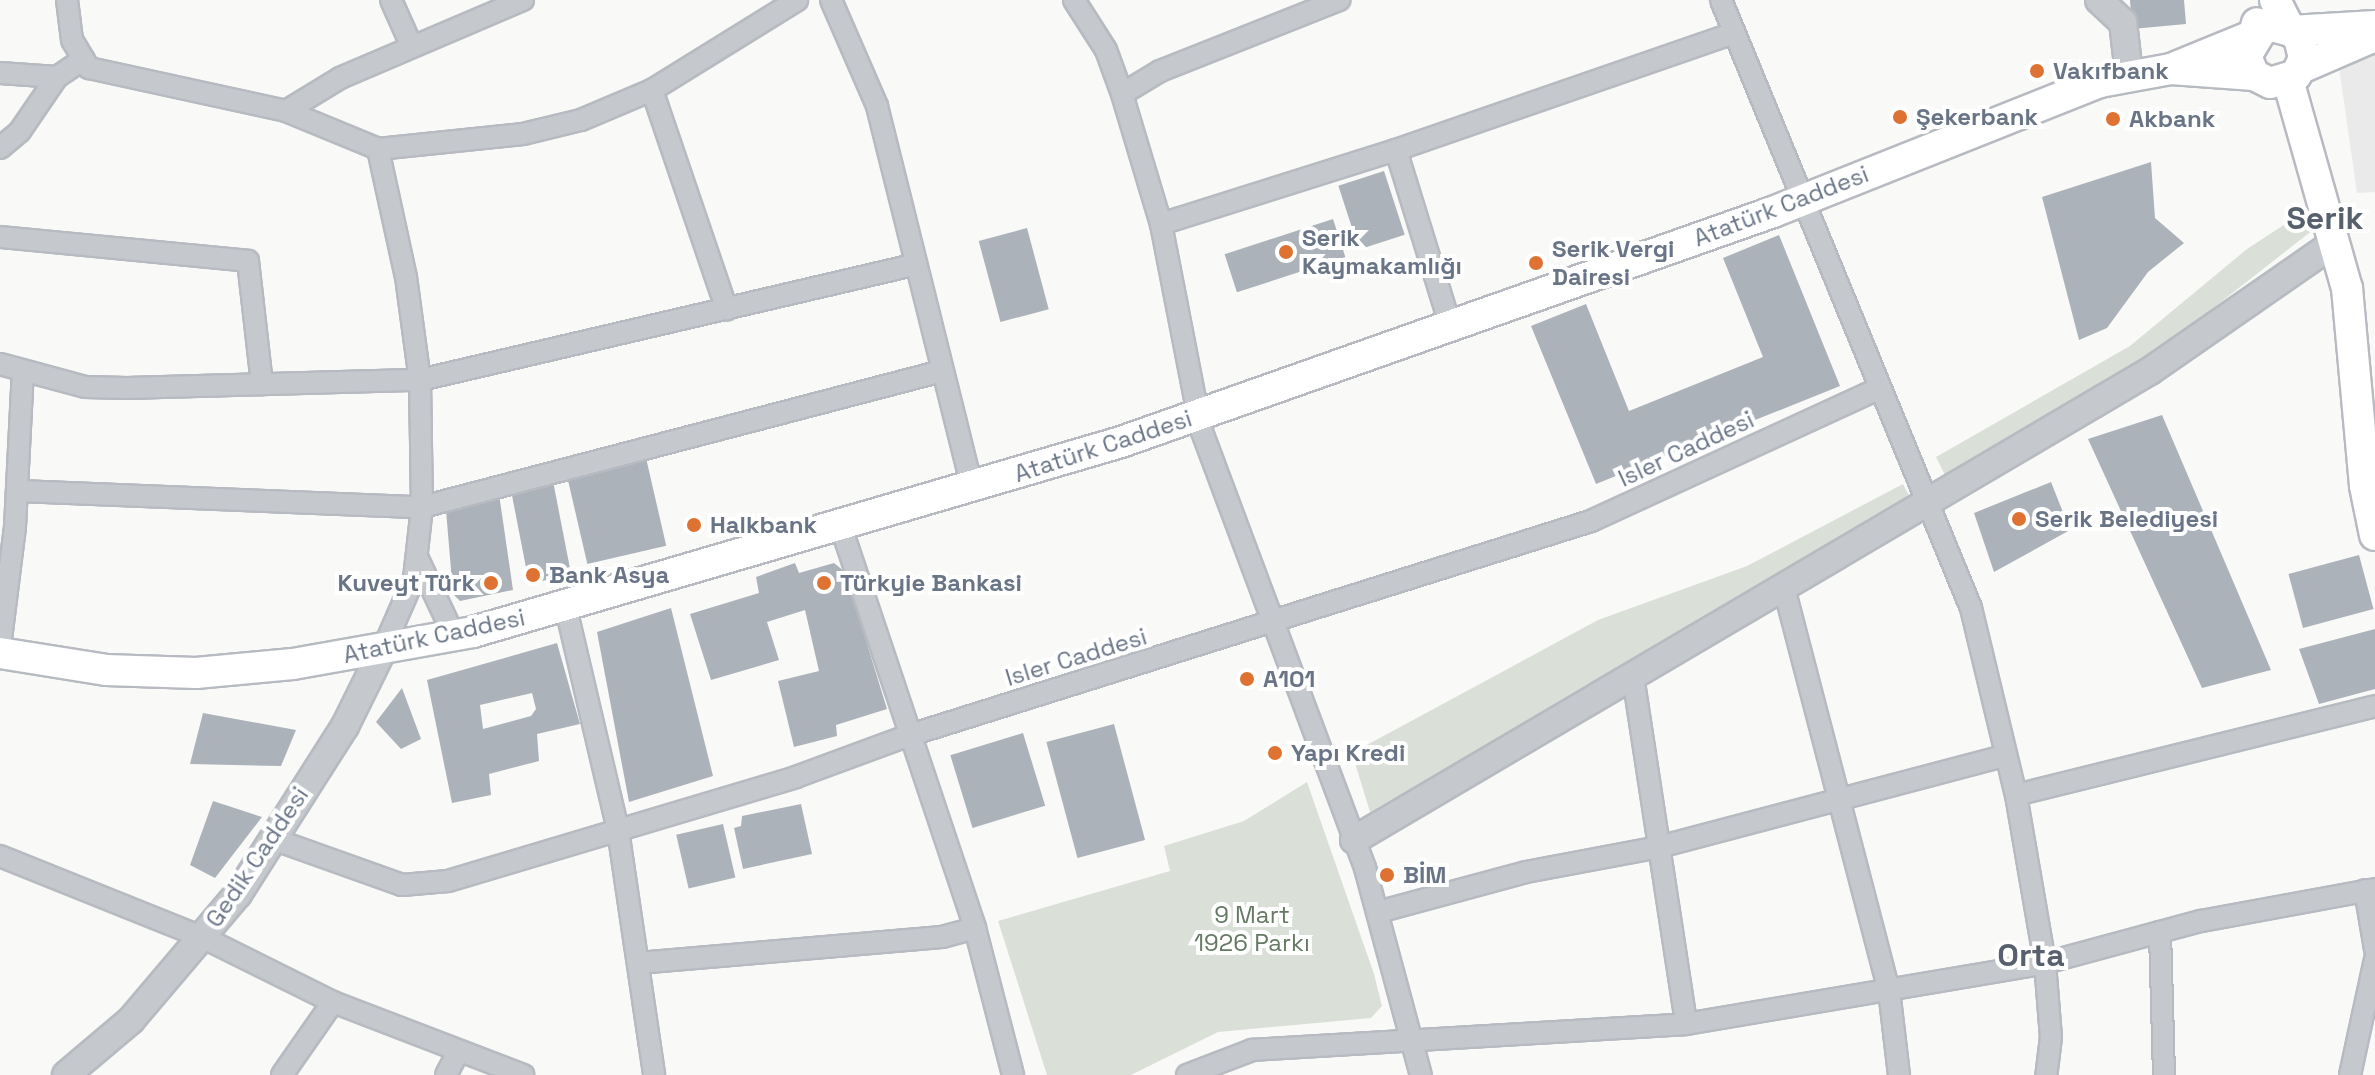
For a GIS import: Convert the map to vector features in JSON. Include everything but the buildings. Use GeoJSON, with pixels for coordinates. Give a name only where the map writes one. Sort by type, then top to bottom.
{"type":"FeatureCollection","features":[{"type":"Feature","properties":{"kind":"main road"},"geometry":{"type":"LineString","coordinates":[[2264,0],[2246,56],[2254,75],[2270,83],[2375,36]]}},
{"type":"Feature","properties":{"kind":"main road"},"geometry":{"type":"LineString","coordinates":[[2275,0],[2303,47],[2295,74],[2347,288],[2365,486],[2375,535]]}},
{"type":"Feature","properties":{"kind":"main road"},"geometry":{"type":"LineString","coordinates":[[2254,35],[2272,26],[2291,31],[2375,26]]}},
{"type":"Feature","properties":{"kind":"main road","name":"Atatürk Caddesi"},"geometry":{"type":"LineString","coordinates":[[2171,69],[2254,35]]}},
{"type":"Feature","properties":{"kind":"main road","name":"Atatürk Caddesi"},"geometry":{"type":"LineString","coordinates":[[0,650],[106,670],[196,673],[383,649],[454,636],[972,487],[1198,416],[1451,328],[1801,200],[2129,74],[2171,69],[2254,75]]}},
{"type":"Feature","properties":{"kind":"street"},"geometry":{"type":"LineString","coordinates":[[67,0],[72,40],[89,68],[121,79],[286,111],[378,149],[523,134],[581,120],[652,90],[797,0]]}},
{"type":"Feature","properties":{"kind":"street"},"geometry":{"type":"LineString","coordinates":[[391,0],[412,47]]}},
{"type":"Feature","properties":{"kind":"street"},"geometry":{"type":"LineString","coordinates":[[286,111],[340,78],[523,0]]}},
{"type":"Feature","properties":{"kind":"street"},"geometry":{"type":"LineString","coordinates":[[831,0],[877,106],[913,265],[972,487]]}},
{"type":"Feature","properties":{"kind":"street"},"geometry":{"type":"LineString","coordinates":[[1074,0],[1106,50],[1122,94],[1161,224],[1198,416],[1354,840],[1378,912],[1421,1075]]}},
{"type":"Feature","properties":{"kind":"street"},"geometry":{"type":"LineString","coordinates":[[1122,94],[1160,71],[1339,0]]}},
{"type":"Feature","properties":{"kind":"street"},"geometry":{"type":"LineString","coordinates":[[1721,0],[1801,200],[1931,503],[1971,608],[2016,795],[2045,963],[2051,1037],[2046,1075]]}},
{"type":"Feature","properties":{"kind":"street"},"geometry":{"type":"LineString","coordinates":[[2099,0],[2123,22],[2129,74]]}},
{"type":"Feature","properties":{"kind":"street"},"geometry":{"type":"LineString","coordinates":[[1161,224],[1396,150],[1734,33]]}},
{"type":"Feature","properties":{"kind":"street"},"geometry":{"type":"LineString","coordinates":[[0,148],[20,131],[57,77],[84,59]]}},
{"type":"Feature","properties":{"kind":"street"},"geometry":{"type":"LineString","coordinates":[[0,73],[57,77]]}},
{"type":"Feature","properties":{"kind":"street"},"geometry":{"type":"LineString","coordinates":[[652,90],[727,310]]}},
{"type":"Feature","properties":{"kind":"street"},"geometry":{"type":"LineString","coordinates":[[378,149],[406,277],[420,380],[422,507],[418,559],[409,597],[383,649]]}},
{"type":"Feature","properties":{"kind":"street"},"geometry":{"type":"LineString","coordinates":[[1396,150],[1451,328]]}},
{"type":"Feature","properties":{"kind":"street"},"geometry":{"type":"LineString","coordinates":[[0,237],[248,261],[262,384]]}},
{"type":"Feature","properties":{"kind":"street"},"geometry":{"type":"LineString","coordinates":[[1354,840],[1931,503],[2150,371],[2334,243]]}},
{"type":"Feature","properties":{"kind":"street"},"geometry":{"type":"LineString","coordinates":[[0,364],[85,387],[420,380],[913,265]]}},
{"type":"Feature","properties":{"kind":"street"},"geometry":{"type":"LineString","coordinates":[[0,650],[8,526],[17,491],[23,370]]}},
{"type":"Feature","properties":{"kind":"street"},"geometry":{"type":"LineString","coordinates":[[17,491],[422,507],[942,371]]}},
{"type":"Feature","properties":{"kind":"street","name":"Isler Caddesi"},"geometry":{"type":"LineString","coordinates":[[273,839],[402,885],[448,881],[796,777],[907,736],[1591,521],[1880,388]]}},
{"type":"Feature","properties":{"kind":"street"},"geometry":{"type":"LineString","coordinates":[[840,524],[907,736],[975,928],[1013,1075]]}},
{"type":"Feature","properties":{"kind":"street"},"geometry":{"type":"LineString","coordinates":[[418,559],[454,636]]}},
{"type":"Feature","properties":{"kind":"street"},"geometry":{"type":"LineString","coordinates":[[1784,588],[1889,990],[1899,1075]]}},
{"type":"Feature","properties":{"kind":"street"},"geometry":{"type":"LineString","coordinates":[[565,604],[618,830],[654,1075]]}},
{"type":"Feature","properties":{"kind":"street","name":"Gedik Caddesi"},"geometry":{"type":"LineString","coordinates":[[66,1075],[131,1020],[238,894],[345,726],[383,649]]}},
{"type":"Feature","properties":{"kind":"street"},"geometry":{"type":"LineString","coordinates":[[1633,676],[1686,1024]]}},
{"type":"Feature","properties":{"kind":"street"},"geometry":{"type":"LineString","coordinates":[[2016,795],[2375,706]]}},
{"type":"Feature","properties":{"kind":"street"},"geometry":{"type":"LineString","coordinates":[[1378,912],[1526,872],[1659,847],[2006,755]]}},
{"type":"Feature","properties":{"kind":"street"},"geometry":{"type":"LineString","coordinates":[[0,856],[202,937],[333,1002],[523,1075]]}},
{"type":"Feature","properties":{"kind":"street"},"geometry":{"type":"LineString","coordinates":[[1187,1075],[1252,1050],[1414,1043],[1686,1024],[2045,963],[2160,932],[2370,890],[2375,949]]}},
{"type":"Feature","properties":{"kind":"street"},"geometry":{"type":"LineString","coordinates":[[638,963],[942,937],[975,928]]}},
{"type":"Feature","properties":{"kind":"street"},"geometry":{"type":"LineString","coordinates":[[2160,932],[2164,1075]]}},
{"type":"Feature","properties":{"kind":"street"},"geometry":{"type":"LineString","coordinates":[[2350,1075],[2375,959]]}},
{"type":"Feature","properties":{"kind":"street"},"geometry":{"type":"LineString","coordinates":[[282,1075],[333,1002]]}},
{"type":"Feature","properties":{"kind":"street"},"geometry":{"type":"LineString","coordinates":[[446,1075],[459,1051]]}},
{"type":"Feature","properties":{"kind":"shaded area"},"geometry":{"type":"Polygon","coordinates":[[[2375,45],[2375,192],[2357,193],[2338,60],[2375,45]]]}},
{"type":"Feature","properties":{"kind":"green space"},"geometry":{"type":"Polygon","coordinates":[[[2307,210],[2318,226],[2147,360],[1946,477],[1936,457],[2130,346],[2247,249],[2307,210]]]}},
{"type":"Feature","properties":{"kind":"green space"},"geometry":{"type":"Polygon","coordinates":[[[1903,484],[1913,503],[1370,812],[1352,753],[1598,620],[1747,566],[1903,484]]]}},
{"type":"Feature","properties":{"kind":"green space","name":"9 Mart 1926 Parkı"},"geometry":{"type":"Polygon","coordinates":[[[1307,782],[1374,974],[1382,1006],[1371,1018],[1218,1032],[1131,1075],[1047,1075],[998,921],[1170,871],[1164,846],[1244,821],[1307,782]]]}},
{"type":"Feature","properties":{"kind":"place","name":"Vakıfbank"},"geometry":{"type":"Point","coordinates":[2037,71]}},
{"type":"Feature","properties":{"kind":"place","name":"Şekerbank"},"geometry":{"type":"Point","coordinates":[1900,117]}},
{"type":"Feature","properties":{"kind":"place","name":"Akbank"},"geometry":{"type":"Point","coordinates":[2113,119]}},
{"type":"Feature","properties":{"kind":"place","name":"Serik Kaymakamlığı"},"geometry":{"type":"Point","coordinates":[1286,252]}},
{"type":"Feature","properties":{"kind":"place","name":"Serik Vergi Dairesi"},"geometry":{"type":"Point","coordinates":[1536,263]}},
{"type":"Feature","properties":{"kind":"place","name":"Serik Belediyesi"},"geometry":{"type":"Point","coordinates":[2019,519]}},
{"type":"Feature","properties":{"kind":"place","name":"Halkbank"},"geometry":{"type":"Point","coordinates":[694,525]}},
{"type":"Feature","properties":{"kind":"place","name":"Bank Asya"},"geometry":{"type":"Point","coordinates":[533,575]}},
{"type":"Feature","properties":{"kind":"place","name":"Kuveyt Türk"},"geometry":{"type":"Point","coordinates":[491,583]}},
{"type":"Feature","properties":{"kind":"place","name":"Türkyie Bankasi"},"geometry":{"type":"Point","coordinates":[824,583]}},
{"type":"Feature","properties":{"kind":"place","name":"A101"},"geometry":{"type":"Point","coordinates":[1247,679]}},
{"type":"Feature","properties":{"kind":"place","name":"Yapı Kredi"},"geometry":{"type":"Point","coordinates":[1275,753]}},
{"type":"Feature","properties":{"kind":"place","name":"BİM"},"geometry":{"type":"Point","coordinates":[1387,875]}},
{"type":"Feature","properties":{"kind":"district","name":"Serik"},"geometry":{"type":"Point","coordinates":[2325,218]}},
{"type":"Feature","properties":{"kind":"district","name":"Orta"},"geometry":{"type":"Point","coordinates":[2031,955]}}]}
